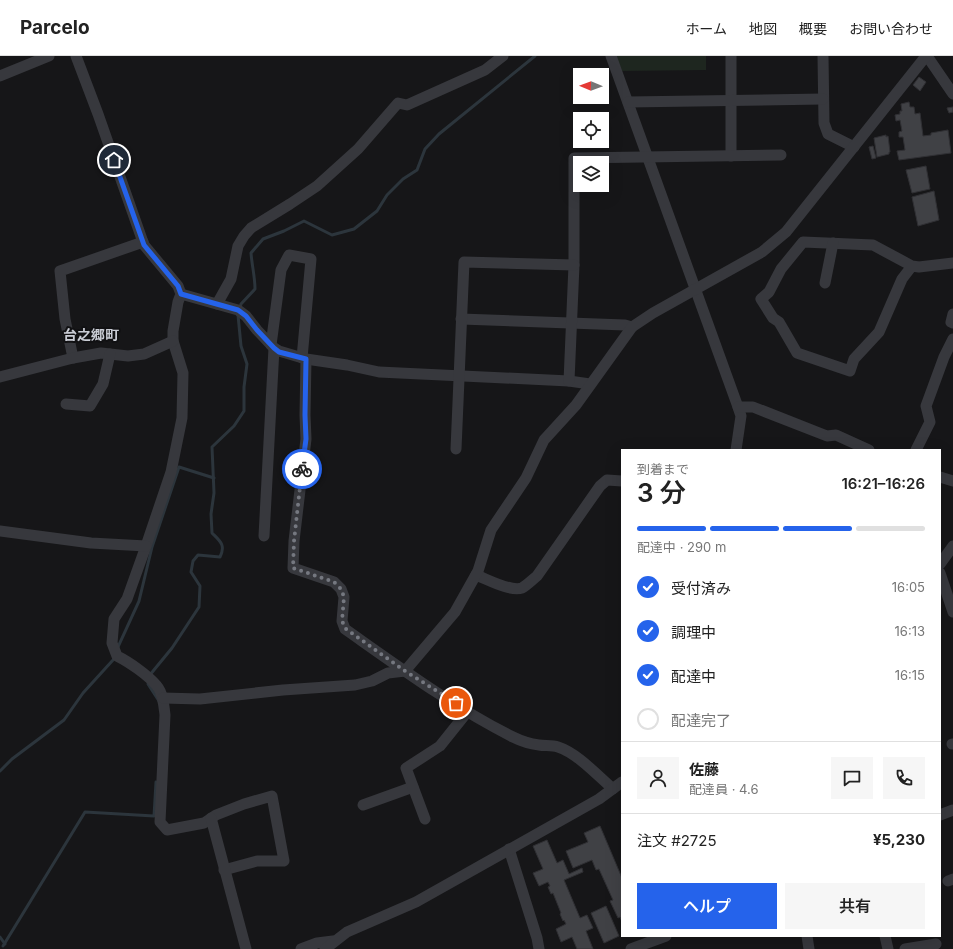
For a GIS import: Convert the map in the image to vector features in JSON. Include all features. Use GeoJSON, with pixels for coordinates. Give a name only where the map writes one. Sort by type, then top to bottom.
{"type":"FeatureCollection","features":[{"type":"Feature","properties":{"kind":"street"},"geometry":{"type":"LineString","coordinates":[[0,76],[49,56]]}},
{"type":"Feature","properties":{"kind":"street"},"geometry":{"type":"LineString","coordinates":[[76,56],[143,242],[178,286],[181,294],[178,302],[173,331],[173,341],[183,373],[182,418],[171,472],[127,599],[114,619],[112,642],[117,656],[130,663],[158,686],[162,698],[165,715],[160,822],[167,830],[204,823],[216,815],[244,804],[272,796],[284,861],[257,861],[224,870]]}},
{"type":"Feature","properties":{"kind":"street"},"geometry":{"type":"LineString","coordinates":[[217,304],[231,279],[238,246],[251,228],[317,186],[358,149],[398,103],[407,105],[485,70],[503,56]]}},
{"type":"Feature","properties":{"kind":"street"},"geometry":{"type":"LineString","coordinates":[[611,56],[738,407],[740,416],[736,449]]}},
{"type":"Feature","properties":{"kind":"street"},"geometry":{"type":"LineString","coordinates":[[731,56],[731,156]]}},
{"type":"Feature","properties":{"kind":"street"},"geometry":{"type":"LineString","coordinates":[[823,56],[824,123],[828,134],[854,148]]}},
{"type":"Feature","properties":{"kind":"street"},"geometry":{"type":"LineString","coordinates":[[162,698],[200,699],[284,690],[355,685],[372,681],[388,673],[405,671],[455,612],[476,575],[491,530],[526,478],[544,440],[576,406],[590,384],[632,327],[762,252],[786,232],[927,56],[953,94]]}},
{"type":"Feature","properties":{"kind":"street"},"geometry":{"type":"LineString","coordinates":[[628,102],[823,99]]}},
{"type":"Feature","properties":{"kind":"street"},"geometry":{"type":"LineString","coordinates":[[569,381],[574,265],[574,158],[781,155]]}},
{"type":"Feature","properties":{"kind":"street"},"geometry":{"type":"LineString","coordinates":[[786,232],[800,246]]}},
{"type":"Feature","properties":{"kind":"street"},"geometry":{"type":"LineString","coordinates":[[73,358],[65,319],[60,271],[143,242]]}},
{"type":"Feature","properties":{"kind":"street"},"geometry":{"type":"LineString","coordinates":[[912,266],[902,279],[879,332],[854,359],[850,371],[797,352],[779,322],[773,318],[761,299],[769,292],[781,269],[803,242],[873,245],[912,266],[919,267],[953,263]]}},
{"type":"Feature","properties":{"kind":"street"},"geometry":{"type":"LineString","coordinates":[[825,283],[833,243]]}},
{"type":"Feature","properties":{"kind":"street"},"geometry":{"type":"LineString","coordinates":[[264,536],[272,346],[281,270],[288,255],[311,258],[304,359],[306,439],[294,541],[293,568],[334,582],[341,589],[344,597],[342,621],[346,629],[405,671],[468,711],[521,741],[537,745],[557,747],[576,757],[617,786],[579,810],[416,902],[347,932],[325,949]]}},
{"type":"Feature","properties":{"kind":"street"},"geometry":{"type":"LineString","coordinates":[[456,449],[464,262],[574,265]]}},
{"type":"Feature","properties":{"kind":"street"},"geometry":{"type":"LineString","coordinates":[[181,294],[238,310],[246,316],[257,330],[279,352],[304,359],[347,365],[380,372],[569,381],[590,384]]}},
{"type":"Feature","properties":{"kind":"street"},"geometry":{"type":"LineString","coordinates":[[953,314],[951,322],[953,323]]}},
{"type":"Feature","properties":{"kind":"street"},"geometry":{"type":"LineString","coordinates":[[461,319],[625,325],[632,327]]}},
{"type":"Feature","properties":{"kind":"street"},"geometry":{"type":"LineString","coordinates":[[916,449],[930,422],[926,406],[944,357],[953,340]]}},
{"type":"Feature","properties":{"kind":"street"},"geometry":{"type":"LineString","coordinates":[[0,377],[73,358],[101,353],[128,356],[144,354],[173,341]]}},
{"type":"Feature","properties":{"kind":"street"},"geometry":{"type":"LineString","coordinates":[[66,404],[90,406],[103,384],[110,354]]}},
{"type":"Feature","properties":{"kind":"street"},"geometry":{"type":"LineString","coordinates":[[738,407],[753,407],[827,436],[836,435],[867,449]]}},
{"type":"Feature","properties":{"kind":"street"},"geometry":{"type":"LineString","coordinates":[[941,477],[953,481]]}},
{"type":"Feature","properties":{"kind":"street"},"geometry":{"type":"LineString","coordinates":[[476,575],[512,588],[520,588],[528,584],[537,576],[600,486],[607,480],[621,481]]}},
{"type":"Feature","properties":{"kind":"street"},"geometry":{"type":"LineString","coordinates":[[0,531],[91,543],[146,546]]}},
{"type":"Feature","properties":{"kind":"street"},"geometry":{"type":"LineString","coordinates":[[941,564],[953,546]]}},
{"type":"Feature","properties":{"kind":"street"},"geometry":{"type":"LineString","coordinates":[[941,565],[953,559]]}},
{"type":"Feature","properties":{"kind":"street"},"geometry":{"type":"LineString","coordinates":[[941,576],[953,612]]}},
{"type":"Feature","properties":{"kind":"street"},"geometry":{"type":"LineString","coordinates":[[425,819],[406,768],[440,746],[468,711]]}},
{"type":"Feature","properties":{"kind":"street"},"geometry":{"type":"LineString","coordinates":[[363,805],[413,787]]}},
{"type":"Feature","properties":{"kind":"street"},"geometry":{"type":"LineString","coordinates":[[941,815],[953,810]]}},
{"type":"Feature","properties":{"kind":"street"},"geometry":{"type":"LineString","coordinates":[[211,818],[246,949]]}},
{"type":"Feature","properties":{"kind":"street"},"geometry":{"type":"LineString","coordinates":[[509,849],[538,938],[539,949]]}},
{"type":"Feature","properties":{"kind":"street"},"geometry":{"type":"LineString","coordinates":[[631,949],[648,946],[664,937]]}},
{"type":"Feature","properties":{"kind":"street"},"geometry":{"type":"LineString","coordinates":[[807,937],[809,949]]}},
{"type":"Feature","properties":{"kind":"street"},"geometry":{"type":"LineString","coordinates":[[885,937],[888,949]]}},
{"type":"Feature","properties":{"kind":"street"},"geometry":{"type":"LineString","coordinates":[[301,949],[334,941]]}},
{"type":"Feature","properties":{"kind":"street"},"geometry":{"type":"LineString","coordinates":[[905,949],[936,944]]}},
{"type":"Feature","properties":{"kind":"shaded area"},"geometry":{"type":"Polygon","coordinates":[[[616,56],[706,56],[706,70],[622,71],[616,56]]]}},
{"type":"Feature","properties":{"kind":"building"},"geometry":{"type":"Polygon","coordinates":[[[919,77],[926,82],[920,91],[913,85],[919,77]]]}},
{"type":"Feature","properties":{"kind":"building"},"geometry":{"type":"Polygon","coordinates":[[[909,102],[910,107],[914,107],[915,114],[920,113],[923,136],[948,130],[951,153],[899,160],[897,151],[905,150],[903,137],[899,137],[899,132],[902,131],[900,120],[896,121],[895,115],[900,114],[900,111],[902,111],[901,104],[909,102]]]}},
{"type":"Feature","properties":{"kind":"building"},"geometry":{"type":"Polygon","coordinates":[[[953,107],[953,112],[949,113],[947,108],[953,107]]]}},
{"type":"Feature","properties":{"kind":"building"},"geometry":{"type":"Polygon","coordinates":[[[886,135],[886,137],[888,136],[890,152],[889,154],[877,157],[874,138],[886,135]]]}},
{"type":"Feature","properties":{"kind":"building"},"geometry":{"type":"Polygon","coordinates":[[[873,146],[876,158],[872,159],[869,147],[873,146]]]}},
{"type":"Feature","properties":{"kind":"building"},"geometry":{"type":"Polygon","coordinates":[[[926,166],[930,189],[912,193],[906,170],[926,166]]]}},
{"type":"Feature","properties":{"kind":"building"},"geometry":{"type":"Polygon","coordinates":[[[934,191],[939,220],[918,226],[912,197],[934,191]]]}},
{"type":"Feature","properties":{"kind":"building"},"geometry":{"type":"Polygon","coordinates":[[[600,826],[621,876],[621,920],[620,917],[618,918],[610,901],[613,900],[599,869],[596,870],[592,860],[573,868],[566,851],[588,842],[584,833],[600,826]]]}},
{"type":"Feature","properties":{"kind":"building"},"geometry":{"type":"Polygon","coordinates":[[[547,840],[557,863],[563,860],[569,874],[582,868],[583,872],[564,880],[580,918],[587,915],[593,928],[586,931],[593,949],[577,949],[572,937],[561,942],[556,929],[566,924],[560,914],[561,913],[553,893],[551,894],[548,887],[550,886],[548,882],[539,886],[533,873],[543,869],[533,846],[547,840]]]}},
{"type":"Feature","properties":{"kind":"building"},"geometry":{"type":"Polygon","coordinates":[[[606,906],[619,936],[604,943],[591,913],[606,906]]]}},
{"type":"Feature","properties":{"kind":"waterway"},"geometry":{"type":"LineString","coordinates":[[240,308],[241,304],[255,289],[251,253],[263,239],[304,221],[332,235],[354,229],[377,211],[387,195],[403,179],[417,170],[425,149],[439,134],[535,56]]}},
{"type":"Feature","properties":{"kind":"waterway"},"geometry":{"type":"LineString","coordinates":[[149,676],[172,648],[199,607],[200,586],[191,572],[193,561],[198,555],[220,557],[222,553],[222,546],[212,533],[211,514],[214,493],[212,447],[234,426],[244,411],[244,387],[247,364],[241,346],[238,315]]}},
{"type":"Feature","properties":{"kind":"waterway"},"geometry":{"type":"LineString","coordinates":[[117,649],[139,601],[152,547],[179,467],[214,478]]}},
{"type":"Feature","properties":{"kind":"waterway"},"geometry":{"type":"LineString","coordinates":[[0,771],[12,759],[64,720],[83,693],[115,656]]}},
{"type":"Feature","properties":{"kind":"waterway"},"geometry":{"type":"LineString","coordinates":[[148,684],[159,701]]}},
{"type":"Feature","properties":{"kind":"waterway"},"geometry":{"type":"LineString","coordinates":[[3,946],[85,812],[154,816],[156,782]]}},
{"type":"Feature","properties":{"kind":"waterway"},"geometry":{"type":"LineString","coordinates":[[0,937],[5,944]]}},
{"type":"Feature","properties":{"kind":"way so far"},"geometry":{"type":"LineString","coordinates":[[302,469],[294,541],[293,568],[334,582],[341,589],[344,597],[342,621],[346,629],[405,671],[456,703]]}},
{"type":"Feature","properties":{"kind":"district","name":"台之郷町"},"geometry":{"type":"Point","coordinates":[91,334]}},
{"type":"Feature","properties":{"kind":"route"},"geometry":{"type":"LineString","coordinates":[[114,160],[144,245],[178,286],[181,294],[238,310],[246,316],[257,330],[279,352],[306,359],[306,439],[302,469]]}}]}
